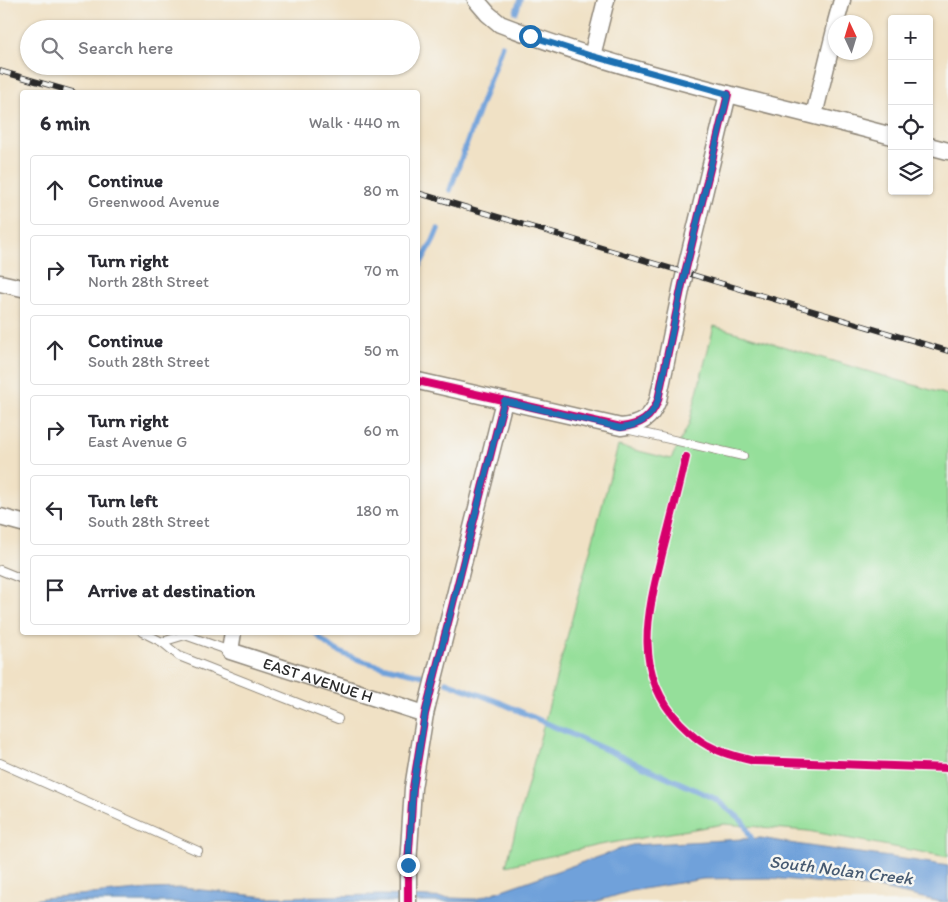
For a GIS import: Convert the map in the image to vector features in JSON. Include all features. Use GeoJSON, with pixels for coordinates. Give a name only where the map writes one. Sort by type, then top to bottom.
{"type":"FeatureCollection","features":[{"type":"Feature","properties":{"kind":"street"},"geometry":{"type":"LineString","coordinates":[[476,0],[500,24],[592,56],[728,94],[888,135]]}},
{"type":"Feature","properties":{"kind":"street"},"geometry":{"type":"LineString","coordinates":[[592,56],[606,0]]}},
{"type":"Feature","properties":{"kind":"street"},"geometry":{"type":"LineString","coordinates":[[838,15],[842,0]]}},
{"type":"Feature","properties":{"kind":"street"},"geometry":{"type":"LineString","coordinates":[[814,115],[828,57]]}},
{"type":"Feature","properties":{"kind":"street"},"geometry":{"type":"LineString","coordinates":[[420,380],[621,428],[640,424],[651,414],[658,400],[685,274],[728,94]]}},
{"type":"Feature","properties":{"kind":"street"},"geometry":{"type":"LineString","coordinates":[[933,147],[948,151]]}},
{"type":"Feature","properties":{"kind":"street"},"geometry":{"type":"LineString","coordinates":[[0,283],[20,288]]}},
{"type":"Feature","properties":{"kind":"street"},"geometry":{"type":"LineString","coordinates":[[408,902],[408,865],[413,788],[425,714],[504,401]]}},
{"type":"Feature","properties":{"kind":"street"},"geometry":{"type":"LineString","coordinates":[[0,517],[20,522]]}},
{"type":"Feature","properties":{"kind":"street"},"geometry":{"type":"LineString","coordinates":[[230,651],[233,635]]}},
{"type":"Feature","properties":{"kind":"street","name":"EAST AVENUE H"},"geometry":{"type":"LineString","coordinates":[[230,651],[425,714]]}},
{"type":"Feature","properties":{"kind":"lane"},"geometry":{"type":"LineString","coordinates":[[621,428],[743,456]]}},
{"type":"Feature","properties":{"kind":"lane"},"geometry":{"type":"LineString","coordinates":[[0,570],[20,578]]}},
{"type":"Feature","properties":{"kind":"lane"},"geometry":{"type":"LineString","coordinates":[[148,635],[162,642],[179,656],[338,719]]}},
{"type":"Feature","properties":{"kind":"lane"},"geometry":{"type":"LineString","coordinates":[[162,642],[185,635],[230,651]]}},
{"type":"Feature","properties":{"kind":"lane"},"geometry":{"type":"LineString","coordinates":[[0,763],[198,851]]}},
{"type":"Feature","properties":{"kind":"green space"},"geometry":{"type":"Polygon","coordinates":[[[714,326],[948,395],[948,857],[808,831],[724,824],[599,845],[506,866],[618,446],[671,459],[689,424],[714,326]]]}},
{"type":"Feature","properties":{"kind":"water","name":"South Nolan Creek"},"geometry":{"type":"Polygon","coordinates":[[[761,838],[948,866],[948,902],[878,888],[770,878],[703,879],[631,891],[595,902],[25,902],[43,898],[183,888],[267,897],[381,895],[476,899],[632,845],[761,838]]]}},
{"type":"Feature","properties":{"kind":"waterway"},"geometry":{"type":"LineString","coordinates":[[516,12],[520,0]]}},
{"type":"Feature","properties":{"kind":"waterway"},"geometry":{"type":"LineString","coordinates":[[450,190],[502,45]]}},
{"type":"Feature","properties":{"kind":"waterway"},"geometry":{"type":"LineString","coordinates":[[420,264],[438,229]]}},
{"type":"Feature","properties":{"kind":"waterway"},"geometry":{"type":"LineString","coordinates":[[318,635],[336,650],[364,662],[423,676]]}},
{"type":"Feature","properties":{"kind":"waterway"},"geometry":{"type":"LineString","coordinates":[[446,682],[499,702],[714,798],[743,821],[754,844]]}},
{"type":"Feature","properties":{"kind":"railway"},"geometry":{"type":"LineString","coordinates":[[0,71],[66,90]]}},
{"type":"Feature","properties":{"kind":"railway"},"geometry":{"type":"LineString","coordinates":[[420,194],[948,351]]}},
{"type":"Feature","properties":{"kind":"cycle path"},"geometry":{"type":"LineString","coordinates":[[420,381],[621,427],[634,425],[644,420],[652,412],[658,400],[682,285],[728,94]]}},
{"type":"Feature","properties":{"kind":"cycle path"},"geometry":{"type":"LineString","coordinates":[[408,902],[408,865],[413,788],[425,714],[504,401]]}},
{"type":"Feature","properties":{"kind":"cycle path"},"geometry":{"type":"LineString","coordinates":[[686,457],[652,596],[648,640],[649,662],[655,683],[665,703],[680,723],[696,738],[712,748],[754,761],[948,768]]}},
{"type":"Feature","properties":{"kind":"route"},"geometry":{"type":"LineString","coordinates":[[408,865],[413,788],[425,714],[504,401],[621,428],[640,424],[651,414],[658,400],[682,285],[728,94],[592,56],[530,36]]}}]}
